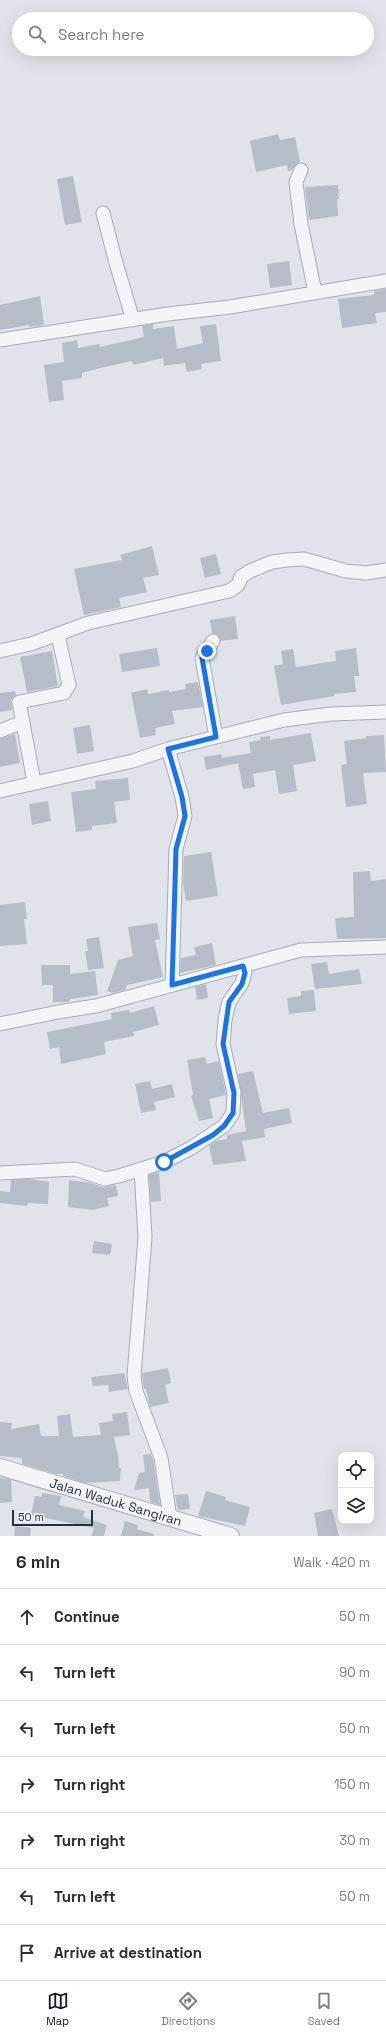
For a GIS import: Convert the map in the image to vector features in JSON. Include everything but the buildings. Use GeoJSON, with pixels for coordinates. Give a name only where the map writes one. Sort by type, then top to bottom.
{"type":"FeatureCollection","features":[{"type":"Feature","properties":{"kind":"street"},"geometry":{"type":"LineString","coordinates":[[301,170],[296,182],[301,224],[315,292]]}},
{"type":"Feature","properties":{"kind":"street"},"geometry":{"type":"LineString","coordinates":[[103,213],[133,320]]}},
{"type":"Feature","properties":{"kind":"street"},"geometry":{"type":"LineString","coordinates":[[0,340],[230,307],[315,292],[341,290],[386,281]]}},
{"type":"Feature","properties":{"kind":"street"},"geometry":{"type":"LineString","coordinates":[[0,651],[31,644],[88,623],[229,591],[238,585],[241,577],[250,571],[272,562],[304,559],[346,571],[366,572],[386,570]]}},
{"type":"Feature","properties":{"kind":"street"},"geometry":{"type":"LineString","coordinates":[[34,782],[19,702],[64,693],[68,688],[69,685],[63,652],[58,635]]}},
{"type":"Feature","properties":{"kind":"street"},"geometry":{"type":"LineString","coordinates":[[213,640],[202,658],[216,737]]}},
{"type":"Feature","properties":{"kind":"street"},"geometry":{"type":"LineString","coordinates":[[0,791],[133,760],[168,749],[284,720],[331,714],[386,712]]}},
{"type":"Feature","properties":{"kind":"street"},"geometry":{"type":"LineString","coordinates":[[0,731],[23,722]]}},
{"type":"Feature","properties":{"kind":"street"},"geometry":{"type":"LineString","coordinates":[[168,749],[182,797],[185,816],[176,849],[172,985]]}},
{"type":"Feature","properties":{"kind":"street"},"geometry":{"type":"LineString","coordinates":[[0,1024],[96,1006],[301,950],[386,947]]}},
{"type":"Feature","properties":{"kind":"street"},"geometry":{"type":"LineString","coordinates":[[0,1173],[74,1169],[105,1179],[164,1162],[208,1138],[224,1126],[233,1113],[234,1093],[223,1044],[229,1002],[242,984],[245,973],[243,966]]}},
{"type":"Feature","properties":{"kind":"street"},"geometry":{"type":"LineString","coordinates":[[141,1169],[145,1237],[134,1376],[136,1391],[161,1458],[170,1518]]}},
{"type":"Feature","properties":{"kind":"street","name":"Jalan Waduk Sangiran"},"geometry":{"type":"LineString","coordinates":[[0,1467],[170,1518],[210,1533],[231,1536]]}},
{"type":"Feature","properties":{"kind":"route"},"geometry":{"type":"LineString","coordinates":[[164,1162],[192,1148],[213,1135],[224,1126],[233,1113],[234,1093],[223,1044],[225,1020],[229,1002],[242,984],[245,973],[243,966],[172,985],[176,892],[176,849],[185,816],[182,797],[168,749],[216,737],[202,658],[207,651]]}}]}
